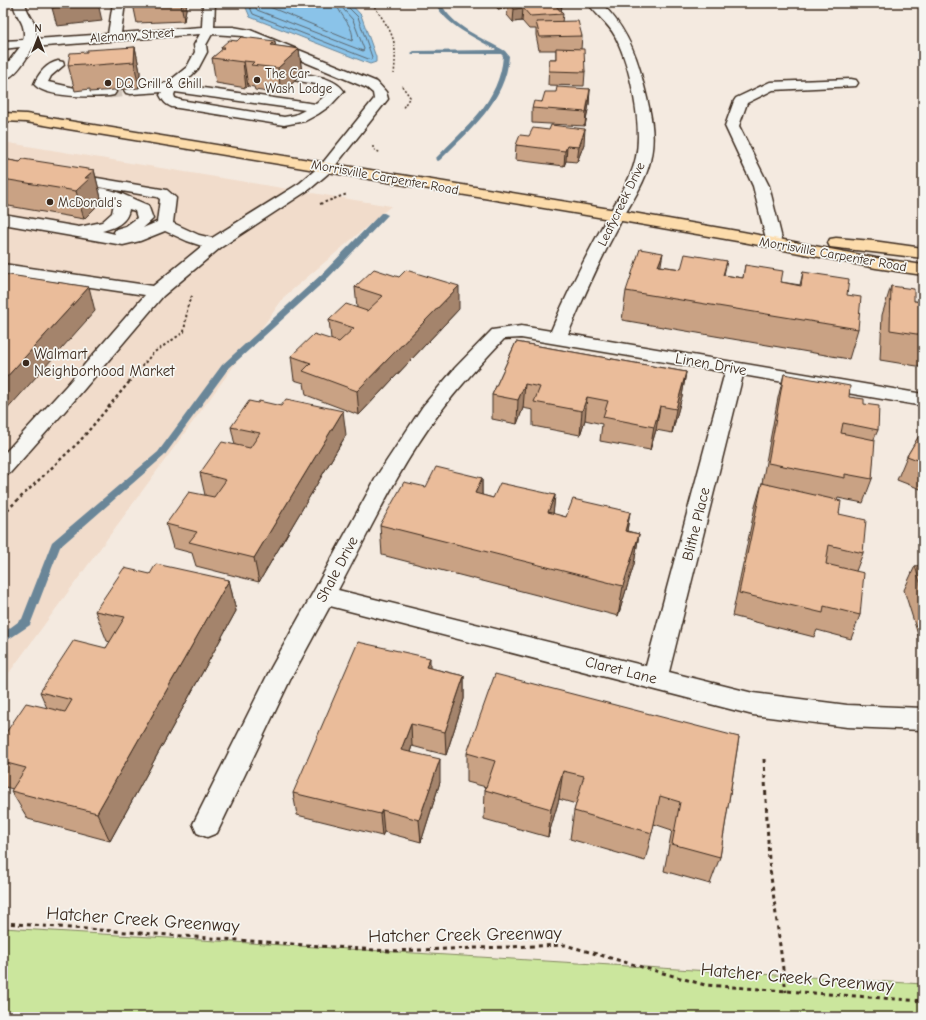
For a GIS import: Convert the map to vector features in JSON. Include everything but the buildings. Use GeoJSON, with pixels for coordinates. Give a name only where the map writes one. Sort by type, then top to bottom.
{"type":"FeatureCollection","features":[{"type":"Feature","properties":{"kind":"main road","name":"Morrisville Carpenter Road"},"geometry":{"type":"LineString","coordinates":[[3,111],[26,118]]}},
{"type":"Feature","properties":{"kind":"main road","name":"Morrisville Carpenter Road"},"geometry":{"type":"LineString","coordinates":[[3,117],[26,118],[616,215],[743,237],[876,263],[923,270]]}},
{"type":"Feature","properties":{"kind":"main road","name":"Morrisville Carpenter Road"},"geometry":{"type":"LineString","coordinates":[[743,237],[873,246],[923,253]]}},
{"type":"Feature","properties":{"kind":"street"},"geometry":{"type":"LineString","coordinates":[[114,36],[119,3]]}},
{"type":"Feature","properties":{"kind":"street"},"geometry":{"type":"LineString","coordinates":[[209,3],[208,30],[200,45],[201,52],[192,69],[171,87],[167,95],[170,101],[177,104],[284,120],[296,120],[305,117],[327,102],[337,91],[335,88],[316,80],[298,77]]}},
{"type":"Feature","properties":{"kind":"street","name":"Leafycreek Drive"},"geometry":{"type":"LineString","coordinates":[[557,338],[566,315],[616,215],[641,169],[645,150],[647,130],[645,116],[628,50],[623,38],[611,21],[594,3]]}},
{"type":"Feature","properties":{"kind":"street"},"geometry":{"type":"LineString","coordinates":[[3,76],[14,65],[30,42],[29,21],[18,13]]}},
{"type":"Feature","properties":{"kind":"street","name":"Alemany Street"},"geometry":{"type":"LineString","coordinates":[[5,40],[30,42],[208,30],[246,33],[372,86],[379,92],[381,99],[326,168]]}},
{"type":"Feature","properties":{"kind":"street"},"geometry":{"type":"LineString","coordinates":[[195,63],[209,65]]}},
{"type":"Feature","properties":{"kind":"street"},"geometry":{"type":"LineString","coordinates":[[58,65],[45,74],[41,84],[52,89],[86,94],[109,92]]}},
{"type":"Feature","properties":{"kind":"street"},"geometry":{"type":"LineString","coordinates":[[774,239],[761,186],[732,126],[741,101],[770,86],[851,83]]}},
{"type":"Feature","properties":{"kind":"street"},"geometry":{"type":"LineString","coordinates":[[131,90],[171,87]]}},
{"type":"Feature","properties":{"kind":"street"},"geometry":{"type":"LineString","coordinates":[[3,468],[74,390],[157,292],[214,244],[305,186],[326,168]]}},
{"type":"Feature","properties":{"kind":"street"},"geometry":{"type":"LineString","coordinates":[[101,236],[131,230],[145,219],[142,208],[122,201],[111,195],[56,181],[162,193],[168,198],[165,225]]}},
{"type":"Feature","properties":{"kind":"street"},"geometry":{"type":"LineString","coordinates":[[79,232],[108,225],[120,215],[122,201]]}},
{"type":"Feature","properties":{"kind":"street"},"geometry":{"type":"LineString","coordinates":[[3,219],[123,240],[134,238],[165,225],[193,238],[214,244]]}},
{"type":"Feature","properties":{"kind":"street"},"geometry":{"type":"LineString","coordinates":[[3,269],[157,292]]}},
{"type":"Feature","properties":{"kind":"street","name":"Linen Drive"},"geometry":{"type":"LineString","coordinates":[[499,334],[521,332],[923,400]]}},
{"type":"Feature","properties":{"kind":"street","name":"Shale Drive"},"geometry":{"type":"LineString","coordinates":[[207,824],[280,675],[389,474],[430,411],[462,372],[499,334]]}},
{"type":"Feature","properties":{"kind":"street","name":"Blithe Place"},"geometry":{"type":"LineString","coordinates":[[655,679],[735,369]]}},
{"type":"Feature","properties":{"kind":"street","name":"Claret Lane"},"geometry":{"type":"LineString","coordinates":[[323,595],[753,704],[847,716],[923,719]]}},
{"type":"Feature","properties":{"kind":"path"},"geometry":{"type":"LineString","coordinates":[[314,208],[344,194]]}},
{"type":"Feature","properties":{"kind":"path"},"geometry":{"type":"LineString","coordinates":[[3,514],[80,441],[154,353],[184,332],[188,304],[195,291]]}},
{"type":"Feature","properties":{"kind":"path"},"geometry":{"type":"LineString","coordinates":[[764,759],[769,861],[786,992]]}},
{"type":"Feature","properties":{"kind":"path","name":"Hatcher Creek Greenway"},"geometry":{"type":"LineString","coordinates":[[3,923],[390,951],[565,945],[705,986],[923,1001]]}},
{"type":"Feature","properties":{"kind":"shaded area"},"geometry":{"type":"Polygon","coordinates":[[[3,142],[391,206],[285,296],[3,681],[3,142]]]}},
{"type":"Feature","properties":{"kind":"green space"},"geometry":{"type":"Polygon","coordinates":[[[3,928],[923,984],[923,1017],[3,1017],[3,928]]]}},
{"type":"Feature","properties":{"kind":"water"},"geometry":{"type":"Polygon","coordinates":[[[244,3],[350,3],[361,15],[376,57],[376,62],[370,64],[250,17],[244,3]]]}},
{"type":"Feature","properties":{"kind":"waterway"},"geometry":{"type":"LineString","coordinates":[[438,3],[442,10],[456,24],[503,52],[506,56],[505,70],[501,82],[485,111],[438,159]]}},
{"type":"Feature","properties":{"kind":"waterway"},"geometry":{"type":"LineString","coordinates":[[414,53],[502,52]]}},
{"type":"Feature","properties":{"kind":"waterway"},"geometry":{"type":"LineString","coordinates":[[3,639],[26,622],[56,545],[161,454],[225,367],[326,275],[384,215]]}},
{"type":"Feature","properties":{"kind":"tunnel"},"geometry":{"type":"LineString","coordinates":[[109,92],[131,90]]}},
{"type":"Feature","properties":{"kind":"place","name":"The Car Wash Lodge"},"geometry":{"type":"Point","coordinates":[257,80]}},
{"type":"Feature","properties":{"kind":"place","name":"DQ Grill & Chill"},"geometry":{"type":"Point","coordinates":[108,83]}},
{"type":"Feature","properties":{"kind":"place","name":"McDonald's"},"geometry":{"type":"Point","coordinates":[50,202]}},
{"type":"Feature","properties":{"kind":"place","name":"Walmart Neighborhood Market"},"geometry":{"type":"Point","coordinates":[26,363]}}]}
